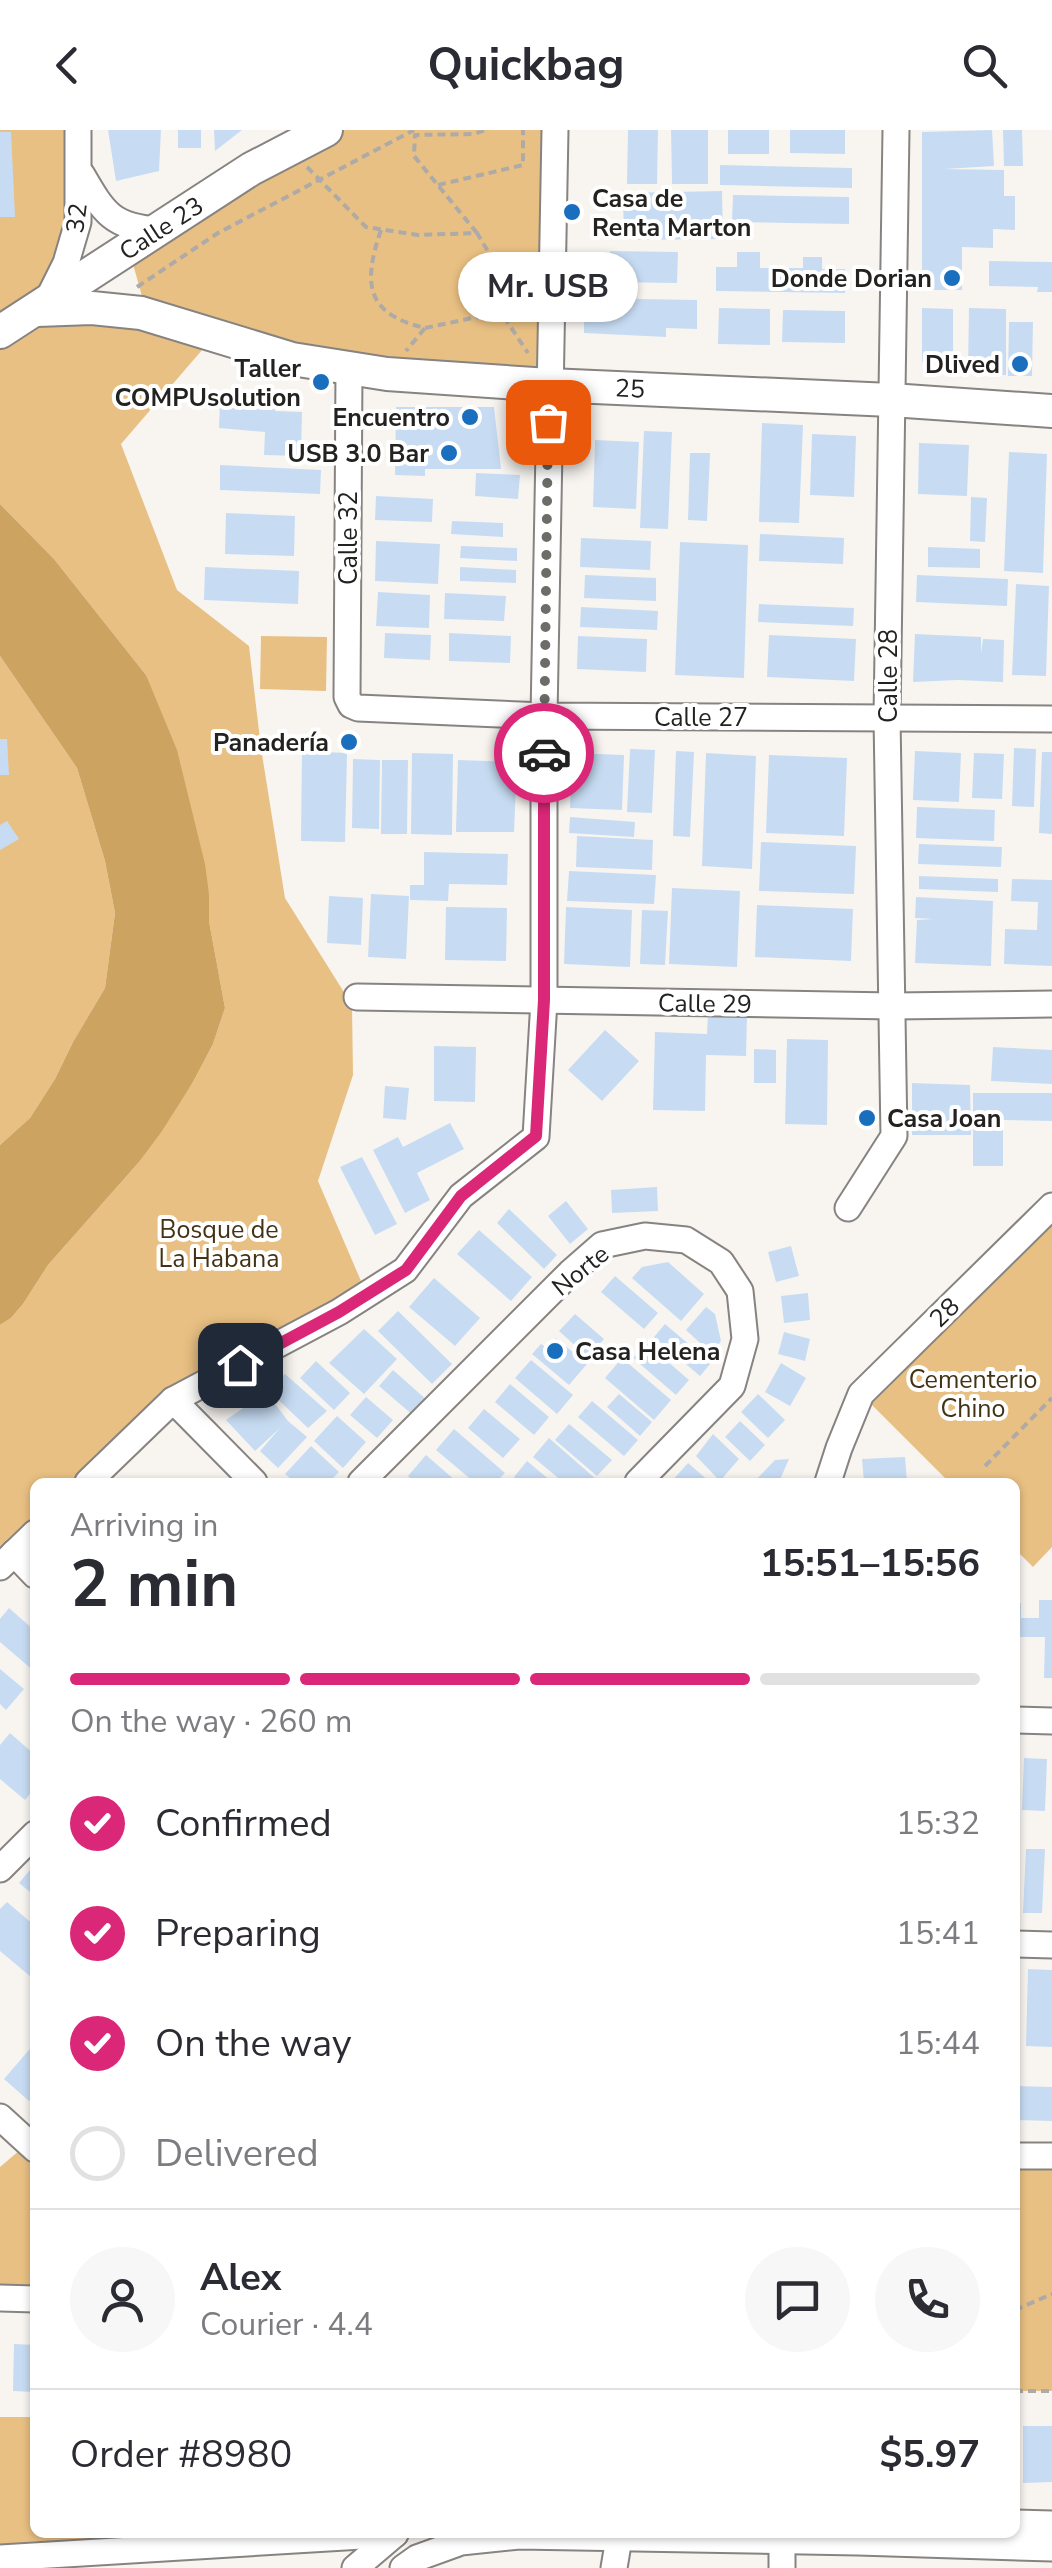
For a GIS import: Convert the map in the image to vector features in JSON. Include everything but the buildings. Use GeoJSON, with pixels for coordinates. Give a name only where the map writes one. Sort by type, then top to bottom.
{"type":"FeatureCollection","features":[{"type":"Feature","properties":{"kind":"main road","name":"Calle 23"},"geometry":{"type":"LineString","coordinates":[[0,332],[251,170],[326,130]]}},
{"type":"Feature","properties":{"kind":"main road","name":"25"},"geometry":{"type":"LineString","coordinates":[[42,305],[141,313],[292,358],[387,374],[1052,410]]}},
{"type":"Feature","properties":{"kind":"street","name":"32"},"geometry":{"type":"LineString","coordinates":[[42,305],[74,242],[80,171],[78,130]]}},
{"type":"Feature","properties":{"kind":"street"},"geometry":{"type":"LineString","coordinates":[[92,1478],[173,1400],[339,1312],[406,1270],[461,1196],[536,1136],[544,1000],[544,716],[554,130]]}},
{"type":"Feature","properties":{"kind":"street","name":"Calle 28"},"geometry":{"type":"LineString","coordinates":[[848,1208],[894,1136],[887,718],[896,130]]}},
{"type":"Feature","properties":{"kind":"street"},"geometry":{"type":"LineString","coordinates":[[80,171],[100,206],[120,223],[159,230]]}},
{"type":"Feature","properties":{"kind":"street","name":"Calle 32"},"geometry":{"type":"LineString","coordinates":[[349,369],[347,697],[352,705]]}},
{"type":"Feature","properties":{"kind":"street","name":"Calle 27"},"geometry":{"type":"LineString","coordinates":[[352,705],[544,716],[1052,720]]}},
{"type":"Feature","properties":{"kind":"street","name":"Calle 29"},"geometry":{"type":"LineString","coordinates":[[358,996],[893,1006],[1052,1004]]}},
{"type":"Feature","properties":{"kind":"street","name":"28"},"geometry":{"type":"LineString","coordinates":[[829,1478],[860,1394],[1052,1206]]}},
{"type":"Feature","properties":{"kind":"street","name":"Norte"},"geometry":{"type":"LineString","coordinates":[[365,1478],[570,1273],[602,1246],[645,1236],[686,1240],[721,1262],[740,1291],[745,1339],[732,1386],[642,1478]]}},
{"type":"Feature","properties":{"kind":"street"},"geometry":{"type":"LineString","coordinates":[[173,1400],[250,1478]]}},
{"type":"Feature","properties":{"kind":"street"},"geometry":{"type":"LineString","coordinates":[[30,1538],[7,1560],[30,1572]]}},
{"type":"Feature","properties":{"kind":"street"},"geometry":{"type":"LineString","coordinates":[[1020,1720],[1052,1720]]}},
{"type":"Feature","properties":{"kind":"street"},"geometry":{"type":"LineString","coordinates":[[0,1869],[30,1839]]}},
{"type":"Feature","properties":{"kind":"street"},"geometry":{"type":"LineString","coordinates":[[1020,1944],[1052,1944]]}},
{"type":"Feature","properties":{"kind":"street"},"geometry":{"type":"LineString","coordinates":[[0,2117],[30,2140]]}},
{"type":"Feature","properties":{"kind":"street"},"geometry":{"type":"LineString","coordinates":[[1020,2156],[1052,2156]]}},
{"type":"Feature","properties":{"kind":"street"},"geometry":{"type":"LineString","coordinates":[[0,2298],[30,2299]]}},
{"type":"Feature","properties":{"kind":"street"},"geometry":{"type":"LineString","coordinates":[[1020,2523],[1052,2524]]}},
{"type":"Feature","properties":{"kind":"street"},"geometry":{"type":"LineString","coordinates":[[0,2558],[332,2538],[367,2565],[393,2538]]}},
{"type":"Feature","properties":{"kind":"street"},"geometry":{"type":"LineString","coordinates":[[403,2568],[417,2558],[461,2542],[499,2538]]}},
{"type":"Feature","properties":{"kind":"street"},"geometry":{"type":"LineString","coordinates":[[614,2568],[619,2538]]}},
{"type":"Feature","properties":{"kind":"street"},"geometry":{"type":"LineString","coordinates":[[782,2538],[782,2568]]}},
{"type":"Feature","properties":{"kind":"street"},"geometry":{"type":"LineString","coordinates":[[815,2538],[996,2549],[1052,2548]]}},
{"type":"Feature","properties":{"kind":"path"},"geometry":{"type":"LineString","coordinates":[[92,308],[140,285],[218,234],[414,130]]}},
{"type":"Feature","properties":{"kind":"path"},"geometry":{"type":"LineString","coordinates":[[486,130],[473,134],[414,135],[414,156],[477,233],[492,258],[498,308],[549,385]]}},
{"type":"Feature","properties":{"kind":"path"},"geometry":{"type":"LineString","coordinates":[[438,185],[524,166],[524,130]]}},
{"type":"Feature","properties":{"kind":"path"},"geometry":{"type":"LineString","coordinates":[[317,180],[366,227],[418,235],[477,233]]}},
{"type":"Feature","properties":{"kind":"path"},"geometry":{"type":"LineString","coordinates":[[382,229],[373,255],[370,287],[383,308],[402,322],[425,328],[501,312]]}},
{"type":"Feature","properties":{"kind":"path"},"geometry":{"type":"LineString","coordinates":[[387,374],[425,328]]}},
{"type":"Feature","properties":{"kind":"path"},"geometry":{"type":"LineString","coordinates":[[985,1466],[1052,1398]]}},
{"type":"Feature","properties":{"kind":"path"},"geometry":{"type":"LineString","coordinates":[[1020,2308],[1052,2294]]}},
{"type":"Feature","properties":{"kind":"path"},"geometry":{"type":"LineString","coordinates":[[1020,2392],[1052,2392]]}},
{"type":"Feature","properties":{"kind":"green space","name":"Bosque de La Habana"},"geometry":{"type":"Polygon","coordinates":[[[0,130],[76,130],[79,204],[47,301],[147,314],[129,250],[326,130],[555,130],[549,385],[215,335],[121,444],[177,590],[249,646],[285,898],[352,1005],[353,1075],[318,1181],[367,1295],[173,1400],[92,1478],[30,1478],[30,1538],[0,1567],[0,1325],[23,1304],[48,1265],[139,1162],[193,1082],[213,1044],[225,1008],[209,921],[209,894],[146,675],[54,559],[0,504],[0,130]]]}},
{"type":"Feature","properties":{"kind":"green space"},"geometry":{"type":"Polygon","coordinates":[[[261,636],[327,637],[326,691],[260,689],[261,636]]]}},
{"type":"Feature","properties":{"kind":"green space"},"geometry":{"type":"Polygon","coordinates":[[[0,656],[77,768],[105,861],[115,913],[105,988],[30,1118],[0,1145],[0,656]]]}},
{"type":"Feature","properties":{"kind":"green space","name":"Cementerio Chino"},"geometry":{"type":"Polygon","coordinates":[[[1052,1208],[1052,1547],[1033,1567],[1020,1554],[1020,1478],[945,1478],[861,1394],[1052,1208]]]}},
{"type":"Feature","properties":{"kind":"green space"},"geometry":{"type":"Polygon","coordinates":[[[27,2144],[30,2146],[30,2297],[0,2296],[0,2167],[27,2144]]]}},
{"type":"Feature","properties":{"kind":"green space"},"geometry":{"type":"Polygon","coordinates":[[[1020,2156],[1052,2156],[1052,2391],[1020,2391],[1020,2156]]]}},
{"type":"Feature","properties":{"kind":"green space"},"geometry":{"type":"Polygon","coordinates":[[[0,2417],[30,2417],[30,2538],[167,2538],[168,2549],[0,2559],[0,2417]]]}},
{"type":"Feature","properties":{"kind":"shaded area"},"geometry":{"type":"Polygon","coordinates":[[[0,504],[54,559],[146,675],[177,750],[205,864],[209,921],[225,1008],[213,1044],[162,1131],[48,1265],[23,1304],[0,1325],[0,1145],[30,1118],[105,988],[115,913],[105,861],[77,768],[0,656],[0,504]]]}},
{"type":"Feature","properties":{"kind":"way so far"},"geometry":{"type":"LineString","coordinates":[[544,753],[548,422]]}},
{"type":"Feature","properties":{"kind":"place","name":"Casa de Renta Marton"},"geometry":{"type":"Point","coordinates":[572,212]}},
{"type":"Feature","properties":{"kind":"place","name":"Donde Dorian"},"geometry":{"type":"Point","coordinates":[952,278]}},
{"type":"Feature","properties":{"kind":"place","name":"Dlived"},"geometry":{"type":"Point","coordinates":[1020,364]}},
{"type":"Feature","properties":{"kind":"place","name":"Taller COMPUsolution"},"geometry":{"type":"Point","coordinates":[321,382]}},
{"type":"Feature","properties":{"kind":"place","name":"Encuentro"},"geometry":{"type":"Point","coordinates":[470,417]}},
{"type":"Feature","properties":{"kind":"place","name":"Mr. USB"},"geometry":{"type":"Point","coordinates":[548,422]}},
{"type":"Feature","properties":{"kind":"place","name":"USB 3.0 Bar"},"geometry":{"type":"Point","coordinates":[449,453]}},
{"type":"Feature","properties":{"kind":"place","name":"Panadería"},"geometry":{"type":"Point","coordinates":[349,742]}},
{"type":"Feature","properties":{"kind":"place","name":"Casa Joan"},"geometry":{"type":"Point","coordinates":[867,1118]}},
{"type":"Feature","properties":{"kind":"place","name":"Casa Helena"},"geometry":{"type":"Point","coordinates":[555,1351]}},
{"type":"Feature","properties":{"kind":"route"},"geometry":{"type":"LineString","coordinates":[[240,1365],[339,1312],[406,1270],[461,1196],[536,1136],[544,1000],[544,753]]}}]}
